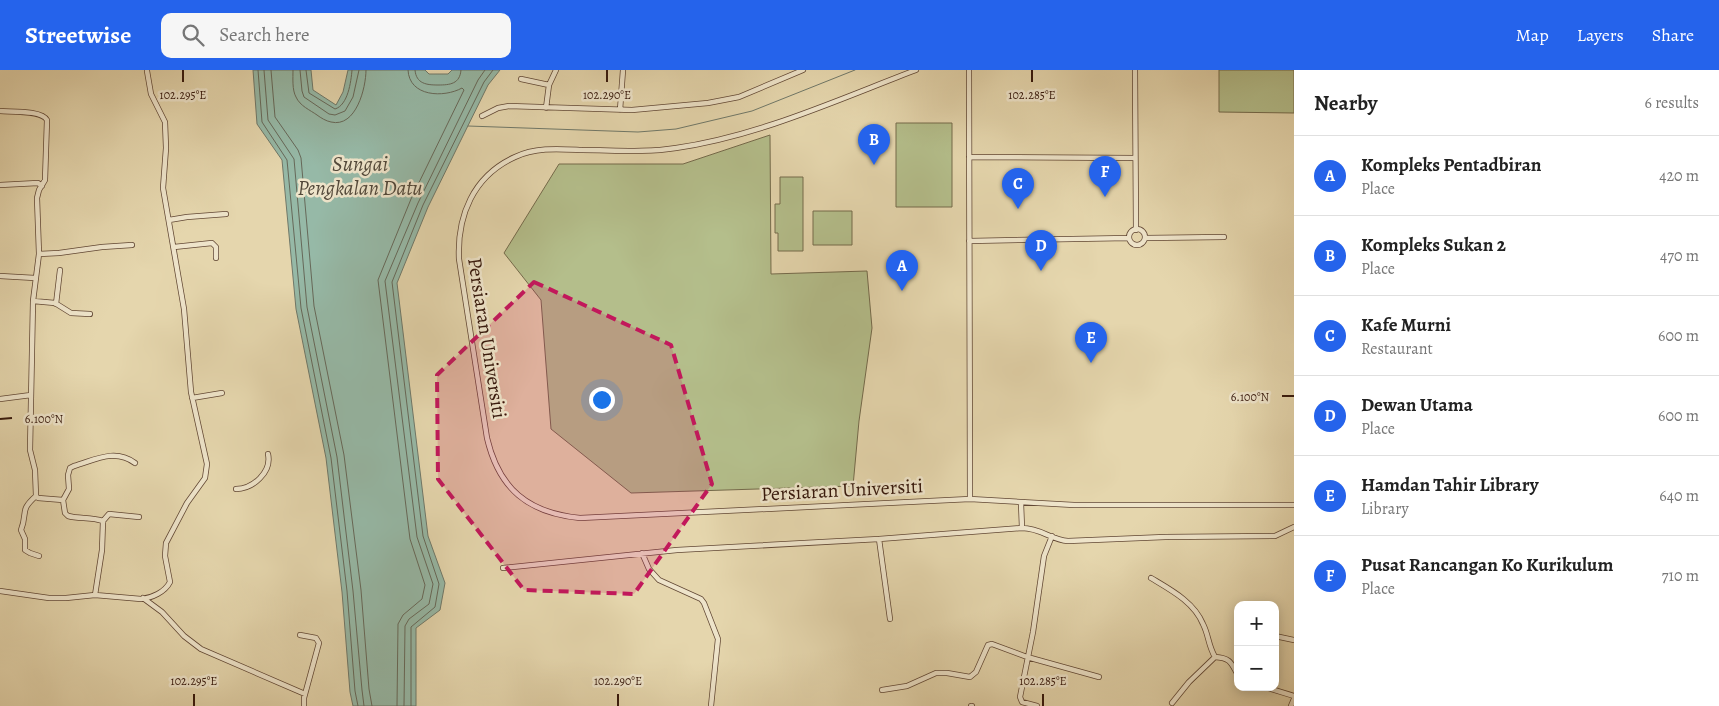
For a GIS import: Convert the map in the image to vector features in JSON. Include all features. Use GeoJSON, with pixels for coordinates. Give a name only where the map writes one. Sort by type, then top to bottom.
{"type":"FeatureCollection","features":[{"type":"Feature","properties":{"kind":"street"},"geometry":{"type":"LineString","coordinates":[[546,108],[549,85],[556,70]]}},
{"type":"Feature","properties":{"kind":"street"},"geometry":{"type":"LineString","coordinates":[[620,110],[624,70]]}},
{"type":"Feature","properties":{"kind":"street"},"geometry":{"type":"LineString","coordinates":[[482,116],[498,108],[509,106],[620,110],[699,104],[739,97],[795,71],[803,70]]}},
{"type":"Feature","properties":{"kind":"street","name":"Persiaran Universiti"},"geometry":{"type":"LineString","coordinates":[[916,70],[762,129],[722,140],[674,149],[642,151],[535,150],[515,156],[500,165],[488,176],[476,189],[467,206],[461,221],[458,240],[459,259],[487,438],[492,458],[500,475],[526,501],[545,511],[561,516],[580,518],[970,499],[1074,505],[1294,505]]}},
{"type":"Feature","properties":{"kind":"street"},"geometry":{"type":"LineString","coordinates":[[969,70],[970,499]]}},
{"type":"Feature","properties":{"kind":"street"},"geometry":{"type":"LineString","coordinates":[[1135,70],[1136,230]]}},
{"type":"Feature","properties":{"kind":"street"},"geometry":{"type":"LineString","coordinates":[[0,591],[49,598],[94,596],[143,598],[164,590],[170,582],[165,556],[166,543],[187,503],[201,485],[207,472],[206,456],[192,398],[184,309],[163,188],[166,148],[165,122],[151,94],[147,71]]}},
{"type":"Feature","properties":{"kind":"street"},"geometry":{"type":"LineString","coordinates":[[521,79],[549,85]]}},
{"type":"Feature","properties":{"kind":"street"},"geometry":{"type":"LineString","coordinates":[[0,111],[37,113],[46,117],[47,126],[45,180],[37,198],[39,254],[33,301],[30,450],[35,470],[36,496],[24,509],[24,523],[21,530],[25,550],[39,556]]}},
{"type":"Feature","properties":{"kind":"street"},"geometry":{"type":"LineString","coordinates":[[969,157],[1135,158]]}},
{"type":"Feature","properties":{"kind":"street"},"geometry":{"type":"LineString","coordinates":[[0,185],[38,183],[42,186]]}},
{"type":"Feature","properties":{"kind":"street"},"geometry":{"type":"LineString","coordinates":[[169,220],[226,214]]}},
{"type":"Feature","properties":{"kind":"street"},"geometry":{"type":"LineString","coordinates":[[1136,230],[1141,231],[1145,238]]}},
{"type":"Feature","properties":{"kind":"street"},"geometry":{"type":"LineString","coordinates":[[1136,230],[1132,232],[1130,238],[1132,243],[1136,245],[1141,244],[1145,238]]}},
{"type":"Feature","properties":{"kind":"street"},"geometry":{"type":"LineString","coordinates":[[969,241],[1130,238]]}},
{"type":"Feature","properties":{"kind":"street"},"geometry":{"type":"LineString","coordinates":[[1145,238],[1224,238]]}},
{"type":"Feature","properties":{"kind":"street"},"geometry":{"type":"LineString","coordinates":[[174,247],[212,243],[216,247],[216,258]]}},
{"type":"Feature","properties":{"kind":"street"},"geometry":{"type":"LineString","coordinates":[[39,254],[59,253],[102,246],[132,245]]}},
{"type":"Feature","properties":{"kind":"street"},"geometry":{"type":"LineString","coordinates":[[56,304],[60,270]]}},
{"type":"Feature","properties":{"kind":"street"},"geometry":{"type":"LineString","coordinates":[[0,276],[35,278]]}},
{"type":"Feature","properties":{"kind":"street"},"geometry":{"type":"LineString","coordinates":[[33,301],[56,304],[71,313],[90,314]]}},
{"type":"Feature","properties":{"kind":"street"},"geometry":{"type":"LineString","coordinates":[[192,398],[222,393]]}},
{"type":"Feature","properties":{"kind":"street"},"geometry":{"type":"LineString","coordinates":[[0,399],[31,395]]}},
{"type":"Feature","properties":{"kind":"street"},"geometry":{"type":"LineString","coordinates":[[236,489],[246,488],[261,476],[268,465],[268,454]]}},
{"type":"Feature","properties":{"kind":"street"},"geometry":{"type":"LineString","coordinates":[[103,521],[68,516],[65,513],[63,500],[69,489],[70,468],[106,456],[115,455],[124,456],[135,463]]}},
{"type":"Feature","properties":{"kind":"street"},"geometry":{"type":"LineString","coordinates":[[36,496],[38,498],[63,500]]}},
{"type":"Feature","properties":{"kind":"street"},"geometry":{"type":"LineString","coordinates":[[1021,503],[1022,528]]}},
{"type":"Feature","properties":{"kind":"street"},"geometry":{"type":"LineString","coordinates":[[94,596],[102,550],[103,521],[109,514],[139,517]]}},
{"type":"Feature","properties":{"kind":"street"},"geometry":{"type":"LineString","coordinates":[[503,568],[642,553],[879,539],[1022,528],[1038,530],[1068,541],[1165,537],[1271,536],[1279,535],[1294,527]]}},
{"type":"Feature","properties":{"kind":"street"},"geometry":{"type":"LineString","coordinates":[[1037,706],[1022,702],[1020,699],[1044,556],[1052,536]]}},
{"type":"Feature","properties":{"kind":"street"},"geometry":{"type":"LineString","coordinates":[[879,539],[890,619]]}},
{"type":"Feature","properties":{"kind":"street"},"geometry":{"type":"LineString","coordinates":[[642,553],[649,570],[659,580],[701,599],[704,603],[718,640],[711,706]]}},
{"type":"Feature","properties":{"kind":"street"},"geometry":{"type":"LineString","coordinates":[[1151,578],[1172,590],[1193,607],[1204,625],[1208,642],[1215,657]]}},
{"type":"Feature","properties":{"kind":"street"},"geometry":{"type":"LineString","coordinates":[[143,598],[162,612],[189,640],[201,649],[305,694]]}},
{"type":"Feature","properties":{"kind":"street"},"geometry":{"type":"LineString","coordinates":[[300,635],[316,638],[319,643],[305,694],[304,706]]}},
{"type":"Feature","properties":{"kind":"street"},"geometry":{"type":"LineString","coordinates":[[1279,637],[1294,640]]}},
{"type":"Feature","properties":{"kind":"street"},"geometry":{"type":"LineString","coordinates":[[882,690],[907,686],[936,673],[970,677],[976,672],[988,645],[992,644],[1099,677]]}},
{"type":"Feature","properties":{"kind":"street"},"geometry":{"type":"LineString","coordinates":[[1215,657],[1230,660],[1234,668]]}},
{"type":"Feature","properties":{"kind":"street"},"geometry":{"type":"LineString","coordinates":[[1172,703],[1189,682],[1215,657]]}},
{"type":"Feature","properties":{"kind":"street"},"geometry":{"type":"LineString","coordinates":[[1277,691],[1294,697],[1291,706]]}},
{"type":"Feature","properties":{"kind":"highlighted area"},"geometry":{"type":"Polygon","coordinates":[[[534,282],[671,345],[712,484],[634,594],[524,590],[438,479],[437,375],[534,282]]]}},
{"type":"Feature","properties":{"kind":"green space"},"geometry":{"type":"Polygon","coordinates":[[[1219,70],[1294,70],[1294,113],[1219,112],[1219,70]]]}},
{"type":"Feature","properties":{"kind":"green space"},"geometry":{"type":"Polygon","coordinates":[[[896,123],[952,123],[952,207],[896,207],[896,123]]]}},
{"type":"Feature","properties":{"kind":"green space"},"geometry":{"type":"Polygon","coordinates":[[[770,135],[771,274],[867,271],[872,328],[859,421],[853,486],[631,493],[551,429],[541,300],[504,253],[559,164],[683,164],[770,135]]]}},
{"type":"Feature","properties":{"kind":"green space"},"geometry":{"type":"Polygon","coordinates":[[[780,177],[803,177],[803,251],[778,251],[778,233],[775,233],[775,204],[780,204],[780,177]]]}},
{"type":"Feature","properties":{"kind":"green space"},"geometry":{"type":"Polygon","coordinates":[[[813,211],[852,211],[852,245],[813,245],[813,211]]]}},
{"type":"Feature","properties":{"kind":"water","name":"Sungai Pengkalan Datu"},"geometry":{"type":"Polygon","coordinates":[[[253,70],[311,70],[313,90],[336,105],[343,92],[348,70],[425,70],[429,74],[448,74],[452,70],[500,70],[488,85],[428,207],[397,283],[428,536],[445,583],[440,610],[416,628],[416,706],[353,706],[326,458],[296,309],[282,160],[257,124],[253,70]]]}},
{"type":"Feature","properties":{"kind":"waterway"},"geometry":{"type":"LineString","coordinates":[[468,126],[638,132],[676,129],[752,111],[855,70]]}},
{"type":"Feature","properties":{"kind":"place","name":"Kompleks Sukan 2"},"geometry":{"type":"Point","coordinates":[874,165]}},
{"type":"Feature","properties":{"kind":"place","name":"Pusat Rancangan Ko Kurikulum"},"geometry":{"type":"Point","coordinates":[1105,197]}},
{"type":"Feature","properties":{"kind":"place","name":"Kafe Murni"},"geometry":{"type":"Point","coordinates":[1018,209]}},
{"type":"Feature","properties":{"kind":"place","name":"Dewan Utama"},"geometry":{"type":"Point","coordinates":[1041,271]}},
{"type":"Feature","properties":{"kind":"place","name":"Kompleks Pentadbiran"},"geometry":{"type":"Point","coordinates":[902,291]}},
{"type":"Feature","properties":{"kind":"place","name":"Hamdan Tahir Library"},"geometry":{"type":"Point","coordinates":[1091,363]}}]}
